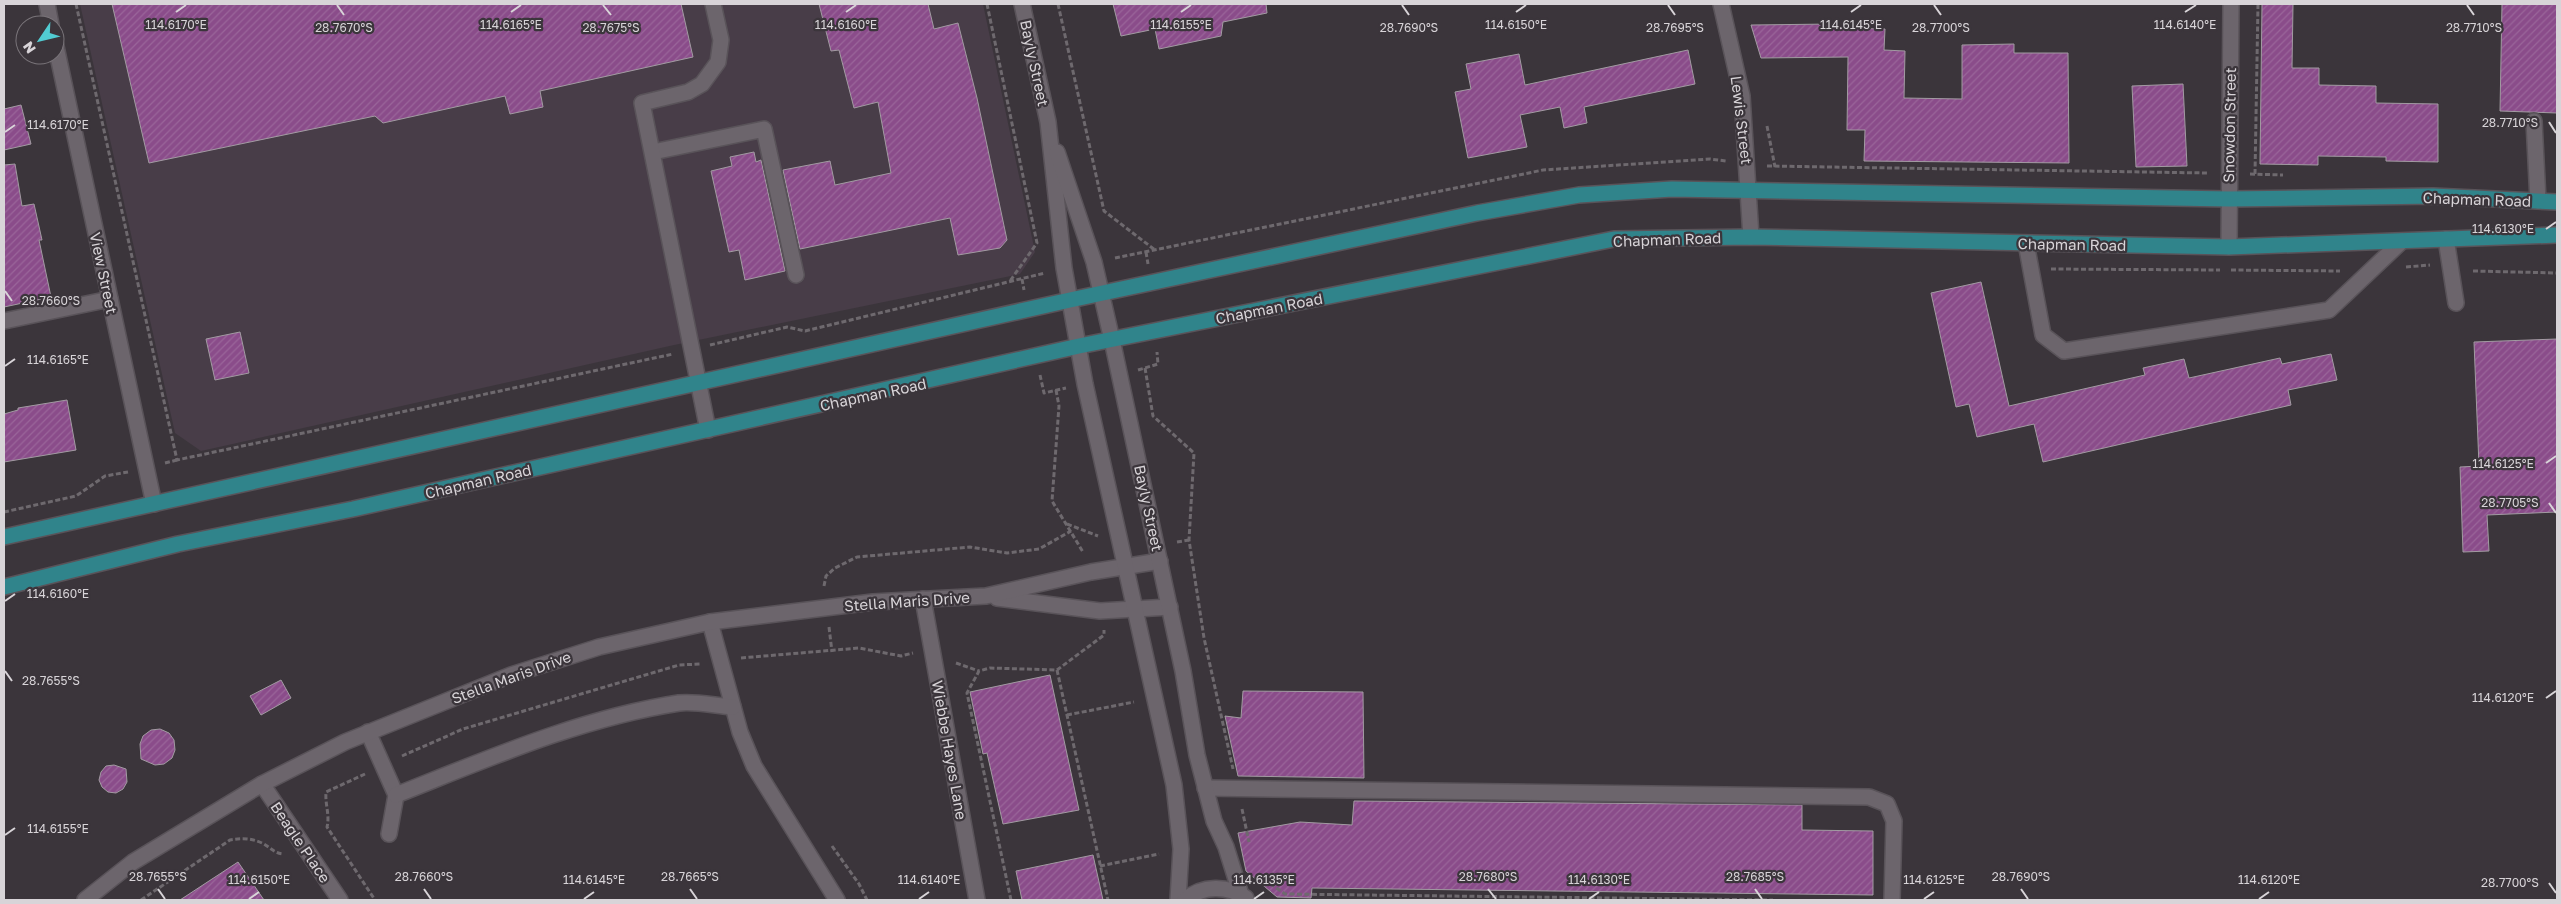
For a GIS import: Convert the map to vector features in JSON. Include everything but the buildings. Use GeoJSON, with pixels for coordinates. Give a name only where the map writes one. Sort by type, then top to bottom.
{"type":"FeatureCollection","features":[{"type":"Feature","properties":{"kind":"main road","name":"Chapman Road"},"geometry":{"type":"LineString","coordinates":[[4,537],[1070,300],[1476,213],[1579,194],[1672,189],[2228,199],[2433,196],[2557,202]]}},
{"type":"Feature","properties":{"kind":"main road","name":"Chapman Road"},"geometry":{"type":"LineString","coordinates":[[4,587],[178,544],[353,509],[1079,346],[1614,239],[1752,237],[2229,247],[2557,235]]}},
{"type":"Feature","properties":{"kind":"street"},"geometry":{"type":"LineString","coordinates":[[708,430],[642,103],[688,92],[702,84],[718,62],[721,40],[713,4]]}},
{"type":"Feature","properties":{"kind":"street","name":"Bayly Street"},"geometry":{"type":"LineString","coordinates":[[1022,4],[1048,122],[1094,262],[1184,671],[1197,755],[1214,821],[1226,846],[1244,897]]}},
{"type":"Feature","properties":{"kind":"street","name":"Lewis Street"},"geometry":{"type":"LineString","coordinates":[[1721,4],[1742,96],[1752,237]]}},
{"type":"Feature","properties":{"kind":"street","name":"Snowdon Street"},"geometry":{"type":"LineString","coordinates":[[2229,247],[2231,4]]}},
{"type":"Feature","properties":{"kind":"street","name":"View Street"},"geometry":{"type":"LineString","coordinates":[[60,65],[154,504]]}},
{"type":"Feature","properties":{"kind":"street"},"geometry":{"type":"LineString","coordinates":[[2534,121],[2538,202]]}},
{"type":"Feature","properties":{"kind":"street","name":"Bayly Street"},"geometry":{"type":"LineString","coordinates":[[1048,122],[1064,268],[1087,394],[1174,785],[1181,849],[1178,900]]}},
{"type":"Feature","properties":{"kind":"street"},"geometry":{"type":"LineString","coordinates":[[653,152],[764,129],[796,275]]}},
{"type":"Feature","properties":{"kind":"street"},"geometry":{"type":"LineString","coordinates":[[2446,239],[2456,303]]}},
{"type":"Feature","properties":{"kind":"street"},"geometry":{"type":"LineString","coordinates":[[2026,243],[2043,335],[2064,351],[2329,310],[2402,241]]}},
{"type":"Feature","properties":{"kind":"street"},"geometry":{"type":"LineString","coordinates":[[4,321],[110,299]]}},
{"type":"Feature","properties":{"kind":"street","name":"Stella Maris Drive"},"geometry":{"type":"LineString","coordinates":[[84,900],[133,862],[262,784],[368,732],[511,675],[598,647],[710,622],[873,602],[986,596],[1091,572],[1160,561]]}},
{"type":"Feature","properties":{"kind":"street","name":"Stella Maris Drive"},"geometry":{"type":"LineString","coordinates":[[986,596],[1100,611],[1170,607]]}},
{"type":"Feature","properties":{"kind":"street","name":"Wiebbe Hayes Lane"},"geometry":{"type":"LineString","coordinates":[[923,599],[978,900]]}},
{"type":"Feature","properties":{"kind":"street"},"geometry":{"type":"LineString","coordinates":[[710,622],[740,732],[754,766],[837,900]]}},
{"type":"Feature","properties":{"kind":"street"},"geometry":{"type":"LineString","coordinates":[[396,794],[538,740],[608,720],[681,703],[733,707]]}},
{"type":"Feature","properties":{"kind":"street"},"geometry":{"type":"LineString","coordinates":[[368,732],[396,794],[389,834]]}},
{"type":"Feature","properties":{"kind":"street","name":"Beagle Place"},"geometry":{"type":"LineString","coordinates":[[262,784],[340,900]]}},
{"type":"Feature","properties":{"kind":"street"},"geometry":{"type":"LineString","coordinates":[[1206,788],[1869,797],[1887,804],[1894,822],[1892,900]]}},
{"type":"Feature","properties":{"kind":"street"},"geometry":{"type":"LineString","coordinates":[[1185,900],[1200,891],[1214,888],[1228,889],[1244,897]]}},
{"type":"Feature","properties":{"kind":"path"},"geometry":{"type":"LineString","coordinates":[[76,4],[177,460],[675,353]]}},
{"type":"Feature","properties":{"kind":"path"},"geometry":{"type":"LineString","coordinates":[[987,4],[1037,243],[1010,281]]}},
{"type":"Feature","properties":{"kind":"path"},"geometry":{"type":"LineString","coordinates":[[1058,4],[1104,211],[1156,250]]}},
{"type":"Feature","properties":{"kind":"path"},"geometry":{"type":"LineString","coordinates":[[2255,174],[2258,4]]}},
{"type":"Feature","properties":{"kind":"path"},"geometry":{"type":"LineString","coordinates":[[1122,256],[1543,170],[1710,159]]}},
{"type":"Feature","properties":{"kind":"path"},"geometry":{"type":"LineString","coordinates":[[1775,167],[2205,173]]}},
{"type":"Feature","properties":{"kind":"path"},"geometry":{"type":"LineString","coordinates":[[1146,252],[1147,262]]}},
{"type":"Feature","properties":{"kind":"path"},"geometry":{"type":"LineString","coordinates":[[2401,267],[2434,264]]}},
{"type":"Feature","properties":{"kind":"path"},"geometry":{"type":"LineString","coordinates":[[2046,269],[2343,271]]}},
{"type":"Feature","properties":{"kind":"path"},"geometry":{"type":"LineString","coordinates":[[2465,271],[2557,273]]}},
{"type":"Feature","properties":{"kind":"path"},"geometry":{"type":"LineString","coordinates":[[710,345],[787,328],[805,331],[1047,273]]}},
{"type":"Feature","properties":{"kind":"path"},"geometry":{"type":"LineString","coordinates":[[1022,279],[1024,289]]}},
{"type":"Feature","properties":{"kind":"path"},"geometry":{"type":"LineString","coordinates":[[1157,354],[1158,364],[1145,368],[1153,416],[1194,453],[1189,540],[1204,638],[1250,850]]}},
{"type":"Feature","properties":{"kind":"path"},"geometry":{"type":"LineString","coordinates":[[1041,382],[1044,393],[1060,390]]}},
{"type":"Feature","properties":{"kind":"path"},"geometry":{"type":"LineString","coordinates":[[1056,390],[1059,406],[1052,501],[1084,552]]}},
{"type":"Feature","properties":{"kind":"path"},"geometry":{"type":"LineString","coordinates":[[4,512],[76,496],[105,476],[120,474]]}},
{"type":"Feature","properties":{"kind":"path"},"geometry":{"type":"LineString","coordinates":[[1067,524],[1096,536]]}},
{"type":"Feature","properties":{"kind":"path"},"geometry":{"type":"LineString","coordinates":[[824,589],[826,576],[835,568],[857,557],[970,547],[1007,554],[1039,549],[1071,531]]}},
{"type":"Feature","properties":{"kind":"path"},"geometry":{"type":"LineString","coordinates":[[1171,542],[1189,540]]}},
{"type":"Feature","properties":{"kind":"path"},"geometry":{"type":"LineString","coordinates":[[828,623],[832,652]]}},
{"type":"Feature","properties":{"kind":"path"},"geometry":{"type":"LineString","coordinates":[[959,664],[979,671],[990,668],[1057,670],[1104,635],[1105,629]]}},
{"type":"Feature","properties":{"kind":"path"},"geometry":{"type":"LineString","coordinates":[[746,658],[832,652],[859,648],[901,656],[910,653]]}},
{"type":"Feature","properties":{"kind":"path"},"geometry":{"type":"LineString","coordinates":[[401,756],[463,729],[679,665],[701,664]]}},
{"type":"Feature","properties":{"kind":"path"},"geometry":{"type":"LineString","coordinates":[[1057,670],[1108,900]]}},
{"type":"Feature","properties":{"kind":"path"},"geometry":{"type":"LineString","coordinates":[[979,671],[967,693],[1011,900]]}},
{"type":"Feature","properties":{"kind":"path"},"geometry":{"type":"LineString","coordinates":[[1067,715],[1141,701]]}},
{"type":"Feature","properties":{"kind":"path"},"geometry":{"type":"LineString","coordinates":[[365,774],[326,792],[325,802],[330,815],[327,828],[375,900]]}},
{"type":"Feature","properties":{"kind":"path"},"geometry":{"type":"LineString","coordinates":[[322,830],[327,828]]}},
{"type":"Feature","properties":{"kind":"path"},"geometry":{"type":"LineString","coordinates":[[141,900],[230,840],[244,838],[261,843],[278,854],[288,851]]}},
{"type":"Feature","properties":{"kind":"path"},"geometry":{"type":"LineString","coordinates":[[1240,844],[1249,842]]}},
{"type":"Feature","properties":{"kind":"path"},"geometry":{"type":"LineString","coordinates":[[832,846],[859,884],[867,900]]}},
{"type":"Feature","properties":{"kind":"path"},"geometry":{"type":"LineString","coordinates":[[1100,866],[1163,853]]}},
{"type":"Feature","properties":{"kind":"path"},"geometry":{"type":"LineString","coordinates":[[1254,873],[1285,894],[1774,900]]}},
{"type":"Feature","properties":{"kind":"path"},"geometry":{"type":"LineString","coordinates":[[1285,894],[1286,900]]}},
{"type":"Feature","properties":{"kind":"shaded area"},"geometry":{"type":"Polygon","coordinates":[[[80,4],[983,4],[1035,252],[1020,274],[674,345],[201,451],[175,433],[80,4]]]}}]}
